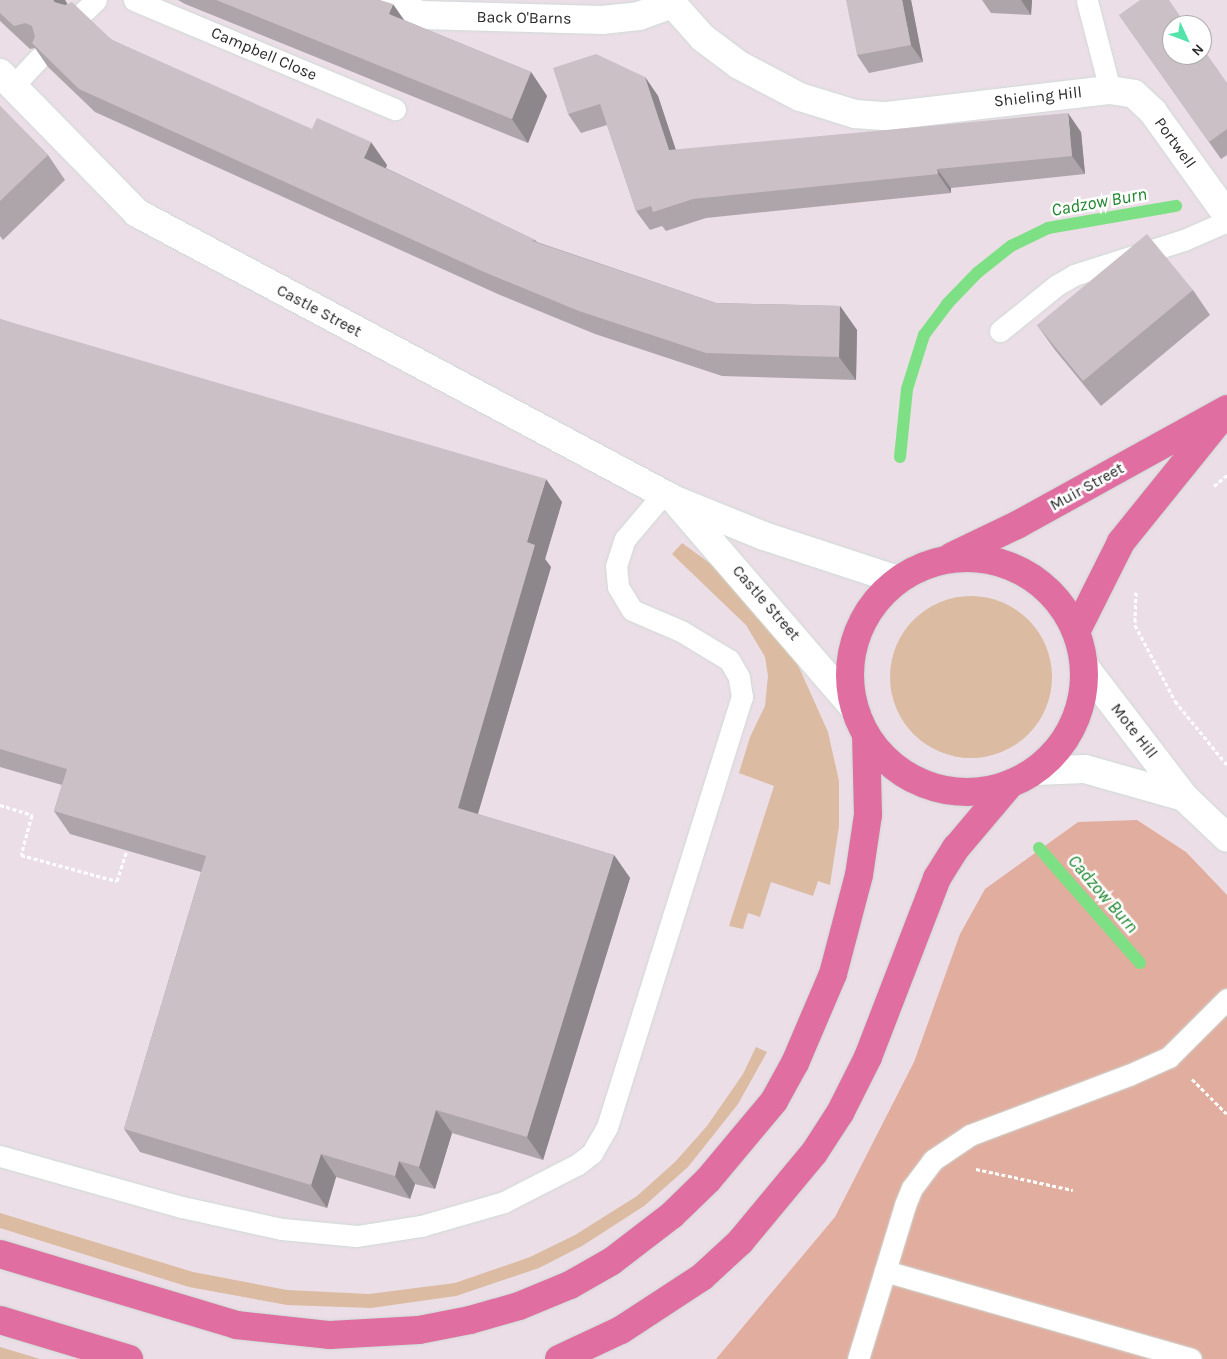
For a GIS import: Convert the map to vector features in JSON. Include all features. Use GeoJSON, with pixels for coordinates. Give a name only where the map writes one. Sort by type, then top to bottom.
{"type":"FeatureCollection","features":[{"type":"Feature","properties":{"kind":"main road","name":"Muir Street"},"geometry":{"type":"LineString","coordinates":[[944,560],[1017,525],[1227,410]]}},
{"type":"Feature","properties":{"kind":"main road","name":"Muir Street"},"geometry":{"type":"LineString","coordinates":[[1076,632],[1121,542],[1227,410]]}},
{"type":"Feature","properties":{"kind":"main road"},"geometry":{"type":"LineString","coordinates":[[971,558],[998,562],[1023,572],[1045,588],[1063,608],[1076,632],[1084,666],[1082,696],[1073,725],[1057,750],[1035,771],[1010,784],[983,791],[956,792],[929,786],[904,774],[890,762],[866,735],[854,708],[850,680],[852,651],[862,624],[877,600],[898,580],[920,568],[944,560],[971,558]]}},
{"type":"Feature","properties":{"kind":"main road"},"geometry":{"type":"LineString","coordinates":[[0,1254],[236,1325],[330,1334],[419,1330],[470,1320],[519,1306],[570,1285],[612,1261],[672,1215],[708,1180],[774,1101],[795,1063],[833,974],[859,875],[868,815],[866,735]]}},
{"type":"Feature","properties":{"kind":"main road"},"geometry":{"type":"LineString","coordinates":[[559,1359],[621,1330],[702,1277],[740,1242],[814,1153],[840,1113],[864,1065],[937,878],[956,848],[1010,784]]}},
{"type":"Feature","properties":{"kind":"main road"},"geometry":{"type":"LineString","coordinates":[[0,1320],[129,1359]]}},
{"type":"Feature","properties":{"kind":"street","name":"Back O'Barns"},"geometry":{"type":"LineString","coordinates":[[377,0],[421,15],[478,9],[620,19],[670,2]]}},
{"type":"Feature","properties":{"kind":"street","name":"Shieling Hill"},"geometry":{"type":"LineString","coordinates":[[670,2],[726,57],[784,89],[826,106],[870,116],[1110,90]]}},
{"type":"Feature","properties":{"kind":"street","name":"Castle Street"},"geometry":{"type":"LineString","coordinates":[[6,79],[137,213],[669,497],[764,536],[898,580]]}},
{"type":"Feature","properties":{"kind":"street","name":"Portwell"},"geometry":{"type":"LineString","coordinates":[[1110,90],[1134,94],[1146,103],[1227,215]]}},
{"type":"Feature","properties":{"kind":"street","name":"Castle Street"},"geometry":{"type":"LineString","coordinates":[[669,497],[854,708]]}},
{"type":"Feature","properties":{"kind":"street","name":"Mote Hill"},"geometry":{"type":"LineString","coordinates":[[1084,666],[1184,796],[1227,838]]}},
{"type":"Feature","properties":{"kind":"street","name":"Mote Hill"},"geometry":{"type":"LineString","coordinates":[[1035,771],[1085,769],[1184,796]]}},
{"type":"Feature","properties":{"kind":"lane"},"geometry":{"type":"LineString","coordinates":[[79,16],[96,0]]}},
{"type":"Feature","properties":{"kind":"lane","name":"Campbell Close"},"geometry":{"type":"LineString","coordinates":[[134,0],[394,109]]}},
{"type":"Feature","properties":{"kind":"lane"},"geometry":{"type":"LineString","coordinates":[[1087,1],[1110,90]]}},
{"type":"Feature","properties":{"kind":"lane"},"geometry":{"type":"LineString","coordinates":[[6,79],[39,58]]}},
{"type":"Feature","properties":{"kind":"lane"},"geometry":{"type":"LineString","coordinates":[[1000,331],[1057,285],[1074,275],[1192,237],[1227,221]]}},
{"type":"Feature","properties":{"kind":"lane"},"geometry":{"type":"LineString","coordinates":[[0,1156],[182,1207],[282,1230],[357,1236],[421,1226],[504,1202],[578,1164],[592,1153],[607,1127],[742,697],[739,677],[729,660],[681,631],[632,610],[618,587],[616,566],[625,539],[669,497]]}},
{"type":"Feature","properties":{"kind":"lane"},"geometry":{"type":"LineString","coordinates":[[858,1359],[912,1188],[933,1160],[970,1135],[1129,1075],[1177,1050],[1223,1003]]}},
{"type":"Feature","properties":{"kind":"lane"},"geometry":{"type":"LineString","coordinates":[[885,1271],[1191,1359]]}},
{"type":"Feature","properties":{"kind":"path"},"geometry":{"type":"LineString","coordinates":[[1212,487],[1227,475]]}},
{"type":"Feature","properties":{"kind":"path"},"geometry":{"type":"LineString","coordinates":[[1136,588],[1135,625],[1175,701],[1227,765]]}},
{"type":"Feature","properties":{"kind":"path"},"geometry":{"type":"LineString","coordinates":[[0,805],[32,815],[21,855],[117,880],[126,850]]}},
{"type":"Feature","properties":{"kind":"path"},"geometry":{"type":"LineString","coordinates":[[1177,1050],[1227,1114]]}},
{"type":"Feature","properties":{"kind":"path"},"geometry":{"type":"LineString","coordinates":[[933,1160],[1073,1190]]}},
{"type":"Feature","properties":{"kind":"shaded area"},"geometry":{"type":"Polygon","coordinates":[[[682,543],[715,567],[797,663],[828,732],[839,781],[839,826],[830,885],[818,881],[813,896],[771,882],[760,917],[748,913],[743,929],[729,926],[774,786],[739,773],[750,737],[765,706],[768,676],[765,657],[746,625],[672,554],[682,543]]]}},
{"type":"Feature","properties":{"kind":"shaded area"},"geometry":{"type":"Polygon","coordinates":[[[971,596],[1002,602],[1028,620],[1046,646],[1052,677],[1046,708],[1028,734],[1002,752],[971,758],[940,752],[914,734],[896,708],[890,677],[896,646],[914,620],[940,602],[971,596]]]}},
{"type":"Feature","properties":{"kind":"shaded area"},"geometry":{"type":"Polygon","coordinates":[[[1137,820],[1186,852],[1227,895],[1227,1359],[716,1359],[835,1217],[914,1062],[960,934],[985,889],[1078,822],[1137,820]]]}},
{"type":"Feature","properties":{"kind":"shaded area"},"geometry":{"type":"Polygon","coordinates":[[[756,1047],[767,1052],[738,1104],[688,1167],[644,1206],[582,1246],[539,1268],[456,1296],[371,1308],[287,1305],[189,1287],[0,1228],[0,1213],[193,1272],[287,1290],[369,1294],[455,1283],[530,1257],[575,1235],[637,1196],[675,1162],[707,1126],[743,1074],[756,1047]]]}},
{"type":"Feature","properties":{"kind":"shaded area"},"geometry":{"type":"Polygon","coordinates":[[[0,1347],[40,1359],[0,1359],[0,1347]]]}},
{"type":"Feature","properties":{"kind":"building"},"geometry":{"type":"Polygon","coordinates":[[[0,0],[53,0],[65,5],[72,2],[112,40],[312,129],[317,118],[371,142],[364,158],[535,240],[532,241],[716,303],[840,306],[839,357],[706,353],[579,311],[484,272],[79,89],[32,43],[35,37],[32,26],[25,23],[14,26],[0,13],[0,0]]]}},
{"type":"Feature","properties":{"kind":"building"},"geometry":{"type":"Polygon","coordinates":[[[216,0],[380,0],[393,4],[389,14],[531,72],[512,119],[216,0]]]}},
{"type":"Feature","properties":{"kind":"building"},"geometry":{"type":"Polygon","coordinates":[[[846,0],[902,0],[911,45],[857,55],[846,0]]]}},
{"type":"Feature","properties":{"kind":"building"},"geometry":{"type":"Polygon","coordinates":[[[1140,0],[1169,0],[1179,15],[1162,15],[1162,65],[1212,65],[1212,61],[1227,83],[1227,129],[1209,142],[1119,15],[1140,0]]]}},
{"type":"Feature","properties":{"kind":"building"},"geometry":{"type":"Polygon","coordinates":[[[596,54],[645,77],[669,150],[1068,113],[1072,156],[937,169],[938,174],[693,199],[653,212],[651,206],[636,211],[600,104],[568,114],[553,68],[596,54]]]}},
{"type":"Feature","properties":{"kind":"building"},"geometry":{"type":"Polygon","coordinates":[[[0,106],[48,155],[0,201],[0,106]]]}},
{"type":"Feature","properties":{"kind":"building"},"geometry":{"type":"Polygon","coordinates":[[[1147,234],[1193,290],[1083,381],[1037,325],[1147,234]]]}},
{"type":"Feature","properties":{"kind":"building"},"geometry":{"type":"Polygon","coordinates":[[[0,319],[546,479],[527,542],[535,545],[458,808],[614,855],[527,1137],[436,1110],[419,1167],[399,1161],[395,1176],[321,1154],[311,1185],[124,1129],[206,856],[54,811],[67,769],[0,749],[0,319]]]}},
{"type":"Feature","properties":{"kind":"waterway","name":"Cadzow Burn"},"geometry":{"type":"LineString","coordinates":[[900,457],[907,389],[924,335],[947,304],[977,273],[1011,246],[1048,228],[1176,206]]}},
{"type":"Feature","properties":{"kind":"waterway","name":"Cadzow Burn"},"geometry":{"type":"LineString","coordinates":[[1039,848],[1140,963]]}}]}
